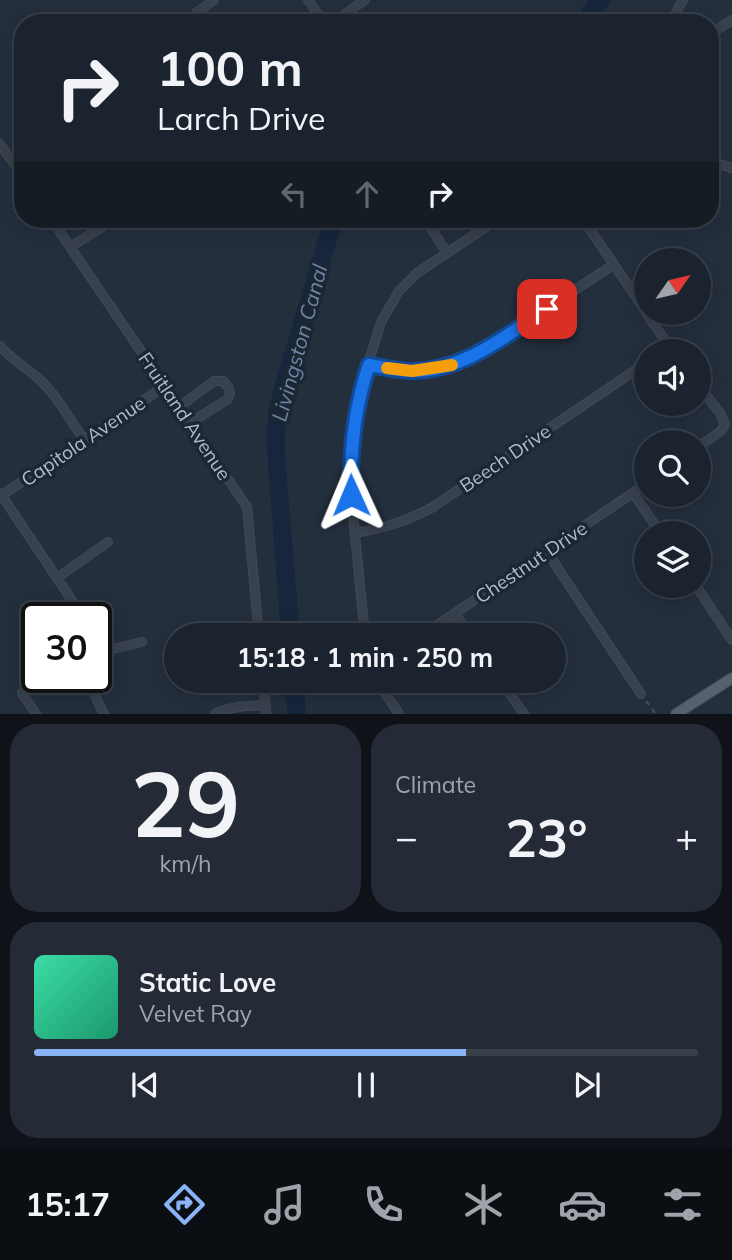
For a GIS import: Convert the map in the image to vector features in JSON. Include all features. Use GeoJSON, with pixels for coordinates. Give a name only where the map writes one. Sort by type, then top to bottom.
{"type":"FeatureCollection","features":[{"type":"Feature","properties":{"kind":"main road"},"geometry":{"type":"LineString","coordinates":[[676,714],[732,678]]}},
{"type":"Feature","properties":{"kind":"street"},"geometry":{"type":"LineString","coordinates":[[194,14],[214,0]]}},
{"type":"Feature","properties":{"kind":"street"},"geometry":{"type":"LineString","coordinates":[[345,14],[365,0]]}},
{"type":"Feature","properties":{"kind":"street"},"geometry":{"type":"LineString","coordinates":[[0,144],[14,164]]}},
{"type":"Feature","properties":{"kind":"street","name":"Fruitland Avenue"},"geometry":{"type":"LineString","coordinates":[[57,228],[247,507],[257,623]]}},
{"type":"Feature","properties":{"kind":"street"},"geometry":{"type":"LineString","coordinates":[[70,247],[101,228]]}},
{"type":"Feature","properties":{"kind":"street"},"geometry":{"type":"LineString","coordinates":[[431,228],[447,253]]}},
{"type":"Feature","properties":{"kind":"street"},"geometry":{"type":"LineString","coordinates":[[364,623],[350,461],[360,390],[374,343],[381,322],[399,292],[417,273],[484,228]]}},
{"type":"Feature","properties":{"kind":"street"},"geometry":{"type":"LineString","coordinates":[[589,228],[634,295]]}},
{"type":"Feature","properties":{"kind":"street"},"geometry":{"type":"LineString","coordinates":[[369,365],[412,371],[441,368],[468,359],[614,265]]}},
{"type":"Feature","properties":{"kind":"street"},"geometry":{"type":"LineString","coordinates":[[0,346],[39,379],[84,440]]}},
{"type":"Feature","properties":{"kind":"street","name":"Beech Drive"},"geometry":{"type":"LineString","coordinates":[[355,533],[406,521],[433,506],[634,371]]}},
{"type":"Feature","properties":{"kind":"street"},"geometry":{"type":"LineString","coordinates":[[179,407],[214,381],[223,380],[229,388],[228,399],[190,424]]}},
{"type":"Feature","properties":{"kind":"street","name":"Capitola Avenue"},"geometry":{"type":"LineString","coordinates":[[1,494],[165,386]]}},
{"type":"Feature","properties":{"kind":"street"},"geometry":{"type":"LineString","coordinates":[[711,402],[725,424],[721,431],[711,438]]}},
{"type":"Feature","properties":{"kind":"street","name":"Chestnut Drive"},"geometry":{"type":"LineString","coordinates":[[440,623],[634,493]]}},
{"type":"Feature","properties":{"kind":"street"},"geometry":{"type":"LineString","coordinates":[[1,494],[73,602]]}},
{"type":"Feature","properties":{"kind":"street"},"geometry":{"type":"LineString","coordinates":[[57,578],[108,542]]}},
{"type":"Feature","properties":{"kind":"street"},"geometry":{"type":"LineString","coordinates":[[547,552],[641,694]]}},
{"type":"Feature","properties":{"kind":"street"},"geometry":{"type":"LineString","coordinates":[[704,598],[732,640]]}},
{"type":"Feature","properties":{"kind":"street"},"geometry":{"type":"LineString","coordinates":[[455,613],[462,623]]}},
{"type":"Feature","properties":{"kind":"street"},"geometry":{"type":"LineString","coordinates":[[112,649],[142,642]]}},
{"type":"Feature","properties":{"kind":"street"},"geometry":{"type":"LineString","coordinates":[[22,693],[36,714]]}},
{"type":"Feature","properties":{"kind":"street"},"geometry":{"type":"LineString","coordinates":[[94,693],[104,714]]}},
{"type":"Feature","properties":{"kind":"street"},"geometry":{"type":"LineString","coordinates":[[385,693],[399,714]]}},
{"type":"Feature","properties":{"kind":"street"},"geometry":{"type":"LineString","coordinates":[[509,693],[524,714]]}},
{"type":"Feature","properties":{"kind":"street"},"geometry":{"type":"LineString","coordinates":[[215,714],[243,706],[266,710]]}},
{"type":"Feature","properties":{"kind":"path"},"geometry":{"type":"LineString","coordinates":[[641,694],[656,714]]}},
{"type":"Feature","properties":{"kind":"water"},"geometry":{"type":"Polygon","coordinates":[[[589,0],[611,0],[602,14],[579,14],[589,0]]]}},
{"type":"Feature","properties":{"kind":"water","name":"Livingston Canal"},"geometry":{"type":"Polygon","coordinates":[[[321,228],[340,228],[288,409],[285,432],[299,623],[280,623],[266,436],[269,407],[321,228]]]}},
{"type":"Feature","properties":{"kind":"water"},"geometry":{"type":"Polygon","coordinates":[[[286,693],[304,693],[306,714],[287,714],[286,693]]]}},
{"type":"Feature","properties":{"kind":"slow traffic"},"geometry":{"type":"LineString","coordinates":[[387,368],[412,371],[452,365]]}},
{"type":"Feature","properties":{"kind":"route"},"geometry":{"type":"LineString","coordinates":[[351,495],[353,426],[360,390],[369,365],[412,371],[456,364],[480,352],[547,309]]}}]}
